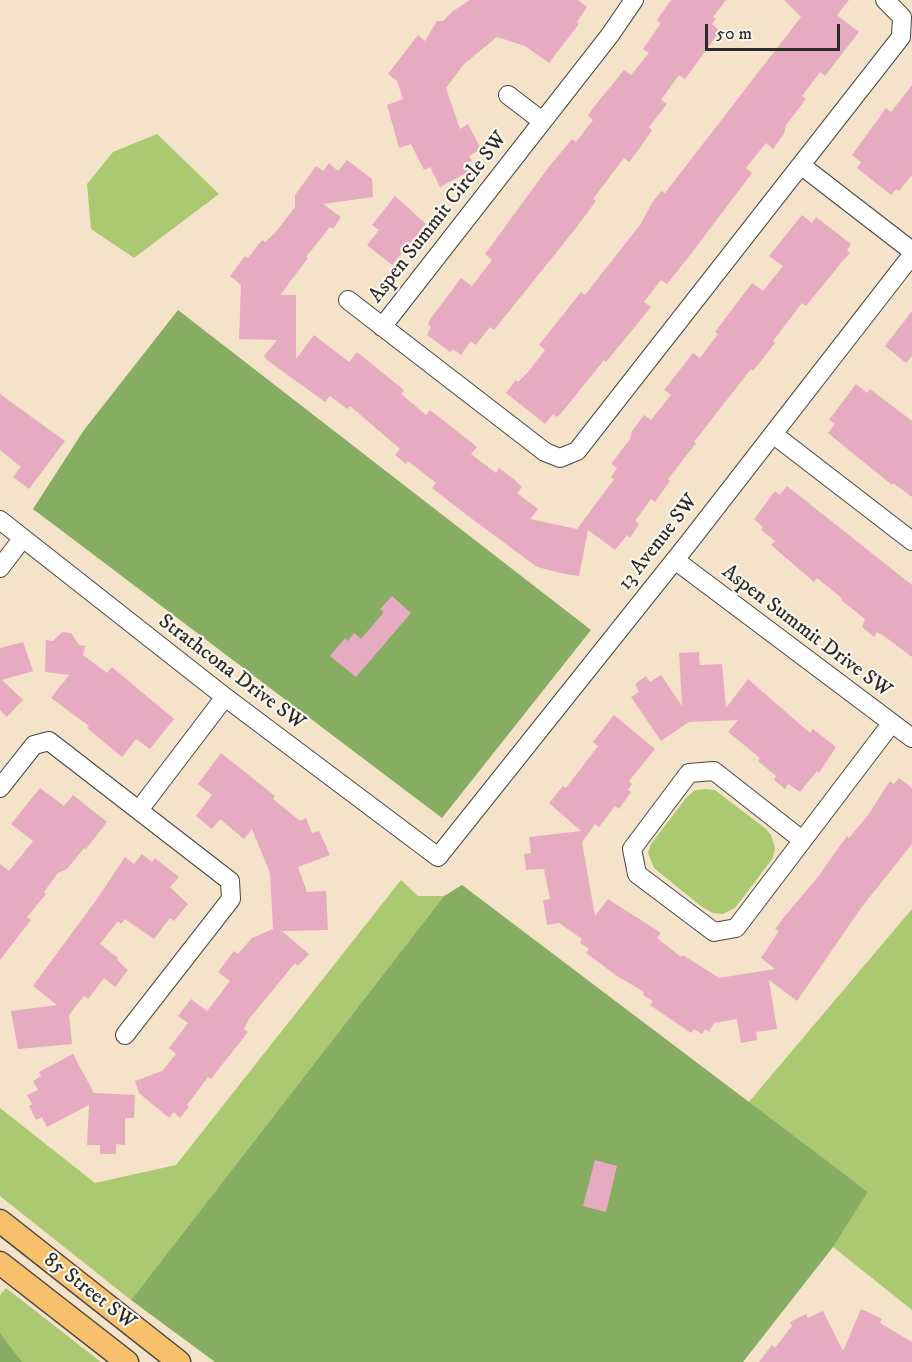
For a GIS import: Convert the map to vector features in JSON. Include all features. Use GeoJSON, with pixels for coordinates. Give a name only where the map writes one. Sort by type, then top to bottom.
{"type":"FeatureCollection","features":[{"type":"Feature","properties":{"kind":"main road","name":"85 Street SW"},"geometry":{"type":"LineString","coordinates":[[0,1221],[179,1362]]}},
{"type":"Feature","properties":{"kind":"main road","name":"85 Street SW"},"geometry":{"type":"LineString","coordinates":[[0,1263],[127,1362]]}},
{"type":"Feature","properties":{"kind":"street","name":"Aspen Summit Circle SW"},"geometry":{"type":"LineString","coordinates":[[634,0],[382,327],[545,452],[560,458],[577,451],[901,37],[902,17],[885,0]]}},
{"type":"Feature","properties":{"kind":"street"},"geometry":{"type":"LineString","coordinates":[[508,95],[542,121]]}},
{"type":"Feature","properties":{"kind":"street"},"geometry":{"type":"LineString","coordinates":[[802,166],[912,253]]}},
{"type":"Feature","properties":{"kind":"street","name":"13 Avenue SW"},"geometry":{"type":"LineString","coordinates":[[438,857],[675,560],[912,253]]}},
{"type":"Feature","properties":{"kind":"street"},"geometry":{"type":"LineString","coordinates":[[348,300],[382,327]]}},
{"type":"Feature","properties":{"kind":"street"},"geometry":{"type":"LineString","coordinates":[[773,434],[912,542]]}},
{"type":"Feature","properties":{"kind":"street","name":"Strathcona Drive SW"},"geometry":{"type":"LineString","coordinates":[[0,520],[225,698],[438,857]]}},
{"type":"Feature","properties":{"kind":"street"},"geometry":{"type":"LineString","coordinates":[[0,568],[22,539]]}},
{"type":"Feature","properties":{"kind":"street","name":"Aspen Summit Drive SW"},"geometry":{"type":"LineString","coordinates":[[675,560],[912,738]]}},
{"type":"Feature","properties":{"kind":"street"},"geometry":{"type":"LineString","coordinates":[[139,810],[225,698]]}},
{"type":"Feature","properties":{"kind":"street"},"geometry":{"type":"LineString","coordinates":[[802,840],[714,771],[689,773],[632,849],[637,873],[714,932],[736,928],[891,724]]}},
{"type":"Feature","properties":{"kind":"street"},"geometry":{"type":"LineString","coordinates":[[0,788],[34,745],[49,741],[230,881],[231,899],[125,1035]]}},
{"type":"Feature","properties":{"kind":"green space"},"geometry":{"type":"Polygon","coordinates":[[[157,134],[219,194],[134,258],[91,229],[87,184],[113,152],[157,134]]]}},
{"type":"Feature","properties":{"kind":"green space"},"geometry":{"type":"Polygon","coordinates":[[[178,310],[591,630],[442,818],[33,509],[84,430],[178,310]]]}},
{"type":"Feature","properties":{"kind":"green space"},"geometry":{"type":"Polygon","coordinates":[[[695,790],[715,790],[766,829],[771,835],[775,848],[773,858],[735,908],[723,914],[713,913],[702,907],[654,868],[648,853],[651,844],[686,798],[695,790]]]}},
{"type":"Feature","properties":{"kind":"green space"},"geometry":{"type":"Polygon","coordinates":[[[401,880],[418,896],[444,896],[131,1300],[0,1196],[0,1108],[95,1183],[176,1165],[401,880]]]}},
{"type":"Feature","properties":{"kind":"green space"},"geometry":{"type":"Polygon","coordinates":[[[462,885],[868,1192],[833,1247],[743,1362],[215,1362],[131,1300],[444,896],[462,885]]]}},
{"type":"Feature","properties":{"kind":"green space"},"geometry":{"type":"Polygon","coordinates":[[[912,909],[912,1310],[833,1247],[868,1192],[748,1103],[912,909]]]}},
{"type":"Feature","properties":{"kind":"green space"},"geometry":{"type":"Polygon","coordinates":[[[6,1288],[101,1362],[0,1362],[0,1295],[6,1288]]]}},
{"type":"Feature","properties":{"kind":"green space"},"geometry":{"type":"Polygon","coordinates":[[[0,1333],[8,1344],[22,1362],[0,1362],[0,1333]]]}},
{"type":"Feature","properties":{"kind":"building"},"geometry":{"type":"Polygon","coordinates":[[[470,0],[578,0],[587,7],[577,22],[579,24],[549,63],[525,46],[497,37],[464,64],[446,88],[460,129],[468,124],[481,149],[469,156],[472,161],[466,164],[470,171],[440,187],[430,167],[424,170],[411,144],[399,148],[387,105],[403,99],[397,81],[388,74],[418,35],[425,41],[437,21],[443,21],[470,0]]]}},
{"type":"Feature","properties":{"kind":"building"},"geometry":{"type":"Polygon","coordinates":[[[671,0],[726,0],[713,17],[716,19],[712,24],[720,31],[685,79],[679,75],[661,100],[667,104],[649,127],[652,130],[640,148],[629,162],[624,158],[593,199],[596,201],[576,228],[494,330],[490,327],[476,345],[471,341],[461,355],[453,349],[450,352],[427,335],[431,327],[428,324],[431,318],[461,278],[472,286],[492,260],[485,254],[548,168],[572,139],[576,142],[593,120],[588,116],[593,108],[624,70],[631,75],[649,53],[643,49],[661,23],[657,20],[671,0]]]}},
{"type":"Feature","properties":{"kind":"building"},"geometry":{"type":"Polygon","coordinates":[[[784,0],[849,0],[837,15],[859,32],[825,76],[820,72],[802,96],[806,99],[786,125],[784,134],[773,149],[766,143],[746,168],[752,173],[687,259],[667,284],[661,280],[644,302],[651,307],[563,411],[557,417],[553,414],[545,424],[506,393],[516,380],[518,382],[528,372],[545,350],[539,345],[581,292],[585,295],[640,225],[661,191],[665,193],[801,17],[784,0]]]}},
{"type":"Feature","properties":{"kind":"building"},"geometry":{"type":"Polygon","coordinates":[[[912,85],[912,175],[899,191],[896,189],[891,195],[857,168],[861,162],[852,155],[886,108],[891,112],[912,85]]]}},
{"type":"Feature","properties":{"kind":"building"},"geometry":{"type":"Polygon","coordinates":[[[347,160],[372,179],[373,197],[323,204],[341,217],[333,229],[330,227],[306,257],[308,258],[280,295],[296,295],[296,359],[314,335],[349,362],[357,352],[404,390],[401,394],[426,415],[430,410],[477,447],[471,454],[496,473],[499,468],[515,480],[522,487],[517,493],[538,509],[530,519],[577,529],[614,479],[611,477],[617,468],[611,464],[644,415],[651,420],[671,395],[664,390],[693,353],[700,358],[718,334],[715,332],[752,283],[763,291],[783,266],[769,256],[802,215],[812,223],[816,217],[851,244],[847,250],[850,253],[806,306],[802,303],[773,341],[775,343],[753,371],[751,369],[694,442],[696,443],[668,479],[670,481],[655,502],[651,499],[635,521],[639,524],[630,538],[627,535],[615,550],[588,530],[579,576],[565,574],[537,567],[432,488],[436,483],[408,461],[406,464],[395,455],[400,449],[350,406],[347,409],[330,396],[325,402],[267,360],[264,356],[277,340],[239,339],[241,285],[230,276],[245,256],[248,258],[262,240],[265,242],[275,233],[295,207],[295,195],[316,166],[323,171],[329,163],[338,171],[347,160]]]}},
{"type":"Feature","properties":{"kind":"building"},"geometry":{"type":"Polygon","coordinates":[[[395,196],[426,224],[392,265],[367,245],[379,230],[372,225],[395,196]]]}},
{"type":"Feature","properties":{"kind":"building"},"geometry":{"type":"Polygon","coordinates":[[[912,311],[912,356],[906,363],[885,346],[912,311]]]}},
{"type":"Feature","properties":{"kind":"building"},"geometry":{"type":"Polygon","coordinates":[[[856,384],[867,393],[870,389],[912,421],[912,497],[893,483],[892,485],[828,433],[835,424],[829,420],[856,384]]]}},
{"type":"Feature","properties":{"kind":"building"},"geometry":{"type":"Polygon","coordinates":[[[0,394],[65,441],[29,489],[13,477],[21,467],[0,450],[0,394]]]}},
{"type":"Feature","properties":{"kind":"building"},"geometry":{"type":"Polygon","coordinates":[[[787,486],[912,585],[912,657],[877,632],[874,637],[862,627],[865,619],[841,600],[843,599],[817,578],[814,582],[771,545],[775,541],[761,530],[763,527],[754,519],[775,491],[780,495],[787,486]]]}},
{"type":"Feature","properties":{"kind":"building"},"geometry":{"type":"Polygon","coordinates":[[[392,596],[411,613],[356,677],[330,656],[345,638],[348,641],[354,633],[361,639],[384,612],[380,609],[392,596]]]}},
{"type":"Feature","properties":{"kind":"building"},"geometry":{"type":"Polygon","coordinates":[[[62,632],[71,633],[79,645],[85,646],[83,655],[107,673],[112,667],[174,719],[150,749],[136,739],[122,757],[87,728],[89,726],[51,698],[69,675],[45,672],[46,640],[53,641],[62,632]]]}},
{"type":"Feature","properties":{"kind":"building"},"geometry":{"type":"Polygon","coordinates":[[[23,642],[33,671],[2,680],[23,700],[7,717],[0,710],[0,648],[23,642]]]}},
{"type":"Feature","properties":{"kind":"building"},"geometry":{"type":"Polygon","coordinates":[[[699,652],[700,665],[722,664],[726,708],[748,679],[810,733],[813,729],[836,747],[819,773],[817,771],[800,792],[788,784],[785,789],[774,780],[776,776],[758,761],[760,758],[728,732],[738,720],[689,722],[661,741],[631,697],[639,692],[635,684],[646,676],[650,682],[661,675],[682,706],[679,653],[699,652]]]}},
{"type":"Feature","properties":{"kind":"building"},"geometry":{"type":"Polygon","coordinates":[[[614,715],[655,749],[629,781],[632,784],[628,790],[631,792],[619,809],[615,806],[599,827],[595,824],[582,842],[595,916],[608,899],[661,933],[657,938],[681,957],[683,955],[719,978],[775,969],[761,958],[779,931],[775,929],[817,878],[847,836],[849,838],[868,815],[890,781],[894,784],[899,778],[912,788],[912,844],[861,908],[797,1001],[769,980],[777,1029],[756,1032],[757,1040],[741,1043],[737,1019],[714,1023],[709,1032],[705,1029],[702,1034],[694,1029],[691,1033],[650,1005],[653,1001],[643,995],[644,992],[586,953],[589,949],[580,943],[582,939],[559,923],[547,925],[543,900],[550,899],[544,869],[526,870],[524,854],[531,853],[529,837],[581,831],[549,803],[563,786],[566,788],[598,746],[593,742],[614,715]]]}},
{"type":"Feature","properties":{"kind":"building"},"geometry":{"type":"Polygon","coordinates":[[[221,753],[275,796],[273,799],[300,821],[306,818],[312,833],[319,831],[330,855],[298,867],[307,892],[326,891],[328,930],[282,931],[309,954],[298,966],[295,963],[249,1019],[244,1029],[248,1032],[211,1079],[208,1077],[180,1118],[174,1112],[169,1118],[139,1093],[135,1081],[162,1071],[176,1054],[169,1048],[188,1023],[178,1016],[191,999],[207,1011],[230,981],[218,972],[234,951],[238,954],[252,938],[273,929],[270,873],[252,829],[244,839],[220,819],[212,829],[196,816],[212,795],[198,784],[221,753]]]}},
{"type":"Feature","properties":{"kind":"building"},"geometry":{"type":"Polygon","coordinates":[[[40,788],[64,806],[73,795],[107,822],[67,869],[58,873],[44,892],[46,894],[27,917],[31,920],[0,960],[0,864],[9,871],[33,841],[11,824],[40,788]]]}},
{"type":"Feature","properties":{"kind":"building"},"geometry":{"type":"Polygon","coordinates":[[[142,854],[152,862],[155,858],[179,877],[170,887],[188,904],[174,921],[170,918],[154,939],[125,919],[121,924],[118,921],[100,944],[118,958],[117,960],[128,970],[115,987],[104,978],[88,999],[84,996],[69,1015],[72,1044],[18,1049],[11,1011],[57,1005],[33,986],[125,857],[134,864],[142,854]]]}},
{"type":"Feature","properties":{"kind":"building"},"geometry":{"type":"Polygon","coordinates":[[[73,1054],[94,1093],[135,1095],[134,1118],[125,1118],[125,1145],[116,1144],[116,1154],[100,1154],[100,1145],[87,1145],[89,1105],[47,1127],[42,1117],[36,1120],[29,1106],[32,1104],[27,1095],[38,1090],[33,1081],[41,1076],[39,1072],[73,1054]]]}},
{"type":"Feature","properties":{"kind":"building"},"geometry":{"type":"Polygon","coordinates":[[[595,1160],[617,1166],[606,1212],[583,1206],[595,1160]]]}},
{"type":"Feature","properties":{"kind":"building"},"geometry":{"type":"Polygon","coordinates":[[[861,1309],[882,1319],[880,1323],[912,1342],[912,1362],[759,1362],[772,1345],[775,1348],[792,1326],[790,1322],[806,1314],[808,1318],[823,1311],[843,1351],[861,1309]]]}}]}
